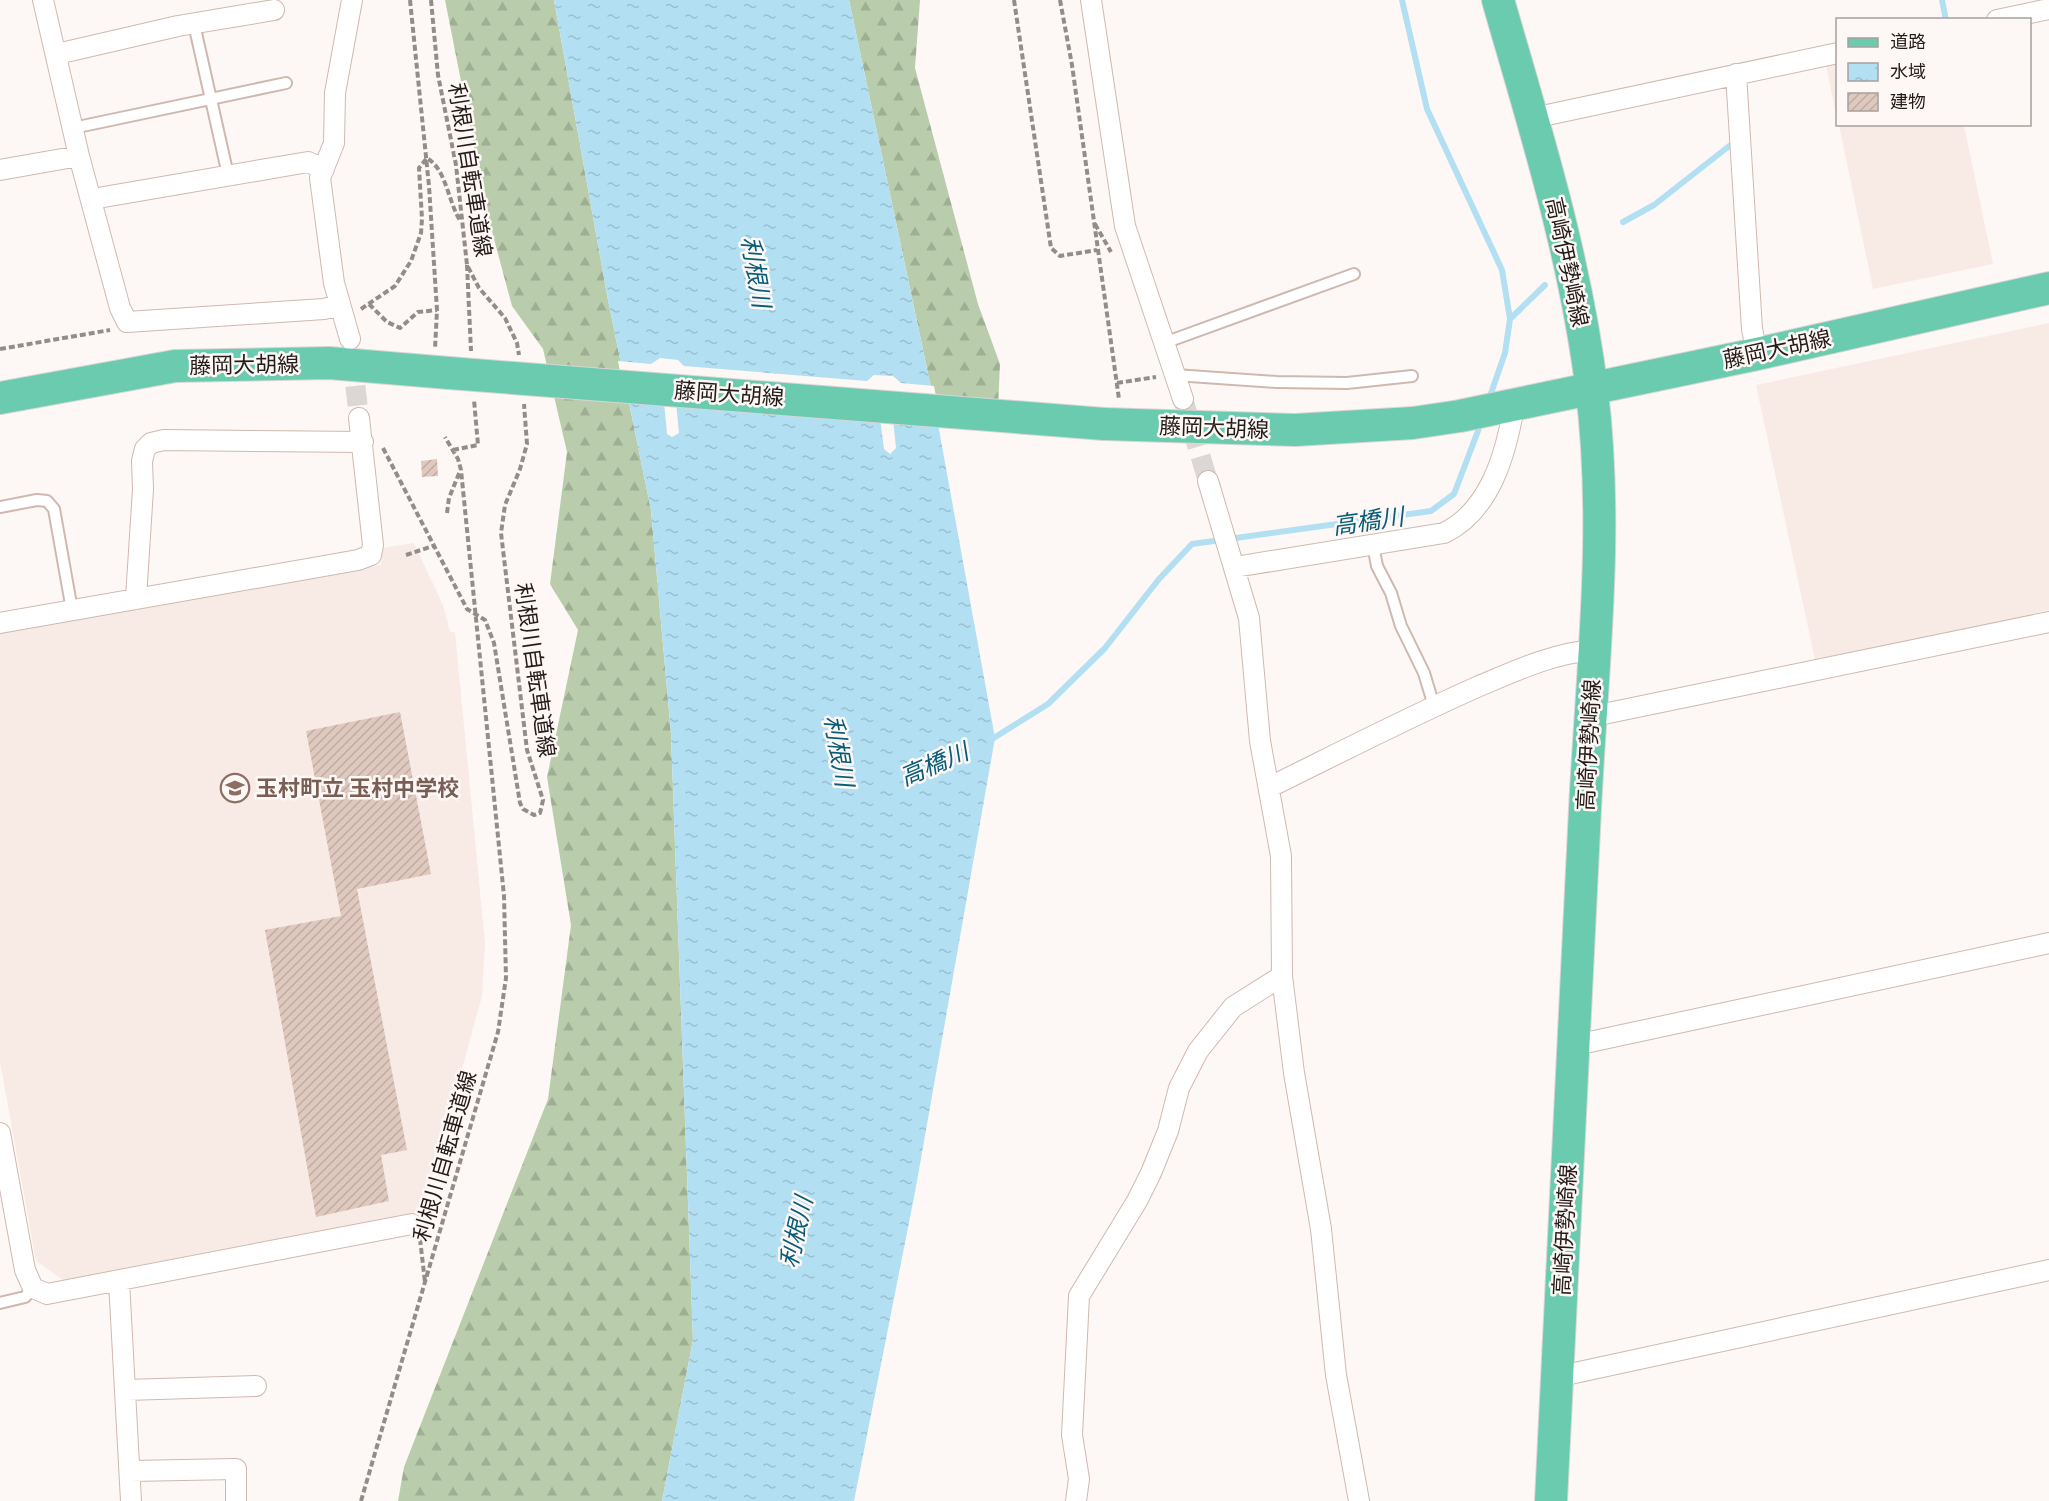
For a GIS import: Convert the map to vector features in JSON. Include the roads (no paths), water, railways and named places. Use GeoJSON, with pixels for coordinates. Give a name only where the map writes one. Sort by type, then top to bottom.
{"type":"FeatureCollection","features":[{"type":"Feature","properties":{"kind":"main road","name":"高崎伊勢崎線"},"geometry":{"type":"LineString","coordinates":[[1498,0],[1533,118],[1568,251],[1592,389],[1601,522],[1589,717],[1551,1501]]}},
{"type":"Feature","properties":{"kind":"main road","name":"藤岡大胡線"},"geometry":{"type":"LineString","coordinates":[[0,398],[175,366],[442,362],[1295,430],[1413,423],[1510,407],[2049,288]]}},
{"type":"Feature","properties":{"kind":"street"},"geometry":{"type":"LineString","coordinates":[[43,0],[79,156],[120,308],[127,322],[349,308]]}},
{"type":"Feature","properties":{"kind":"street"},"geometry":{"type":"LineString","coordinates":[[350,339],[349,308],[328,251],[320,178],[334,143],[335,93],[352,0]]}},
{"type":"Feature","properties":{"kind":"street"},"geometry":{"type":"LineString","coordinates":[[1090,0],[1121,207],[1132,248],[1164,343],[1169,375],[1183,399]]}},
{"type":"Feature","properties":{"kind":"street"},"geometry":{"type":"LineString","coordinates":[[2006,18],[2049,9]]}},
{"type":"Feature","properties":{"kind":"street"},"geometry":{"type":"LineString","coordinates":[[57,54],[194,24],[274,10]]}},
{"type":"Feature","properties":{"kind":"street"},"geometry":{"type":"LineString","coordinates":[[1533,118],[1836,52]]}},
{"type":"Feature","properties":{"kind":"street"},"geometry":{"type":"LineString","coordinates":[[1736,74],[1752,329],[1757,354]]}},
{"type":"Feature","properties":{"kind":"street"},"geometry":{"type":"LineString","coordinates":[[0,170],[79,156]]}},
{"type":"Feature","properties":{"kind":"street"},"geometry":{"type":"LineString","coordinates":[[92,199],[308,162],[324,169]]}},
{"type":"Feature","properties":{"kind":"street"},"geometry":{"type":"LineString","coordinates":[[1232,559],[1373,545],[1444,533],[1471,515],[1488,489],[1501,458],[1510,407]]}},
{"type":"Feature","properties":{"kind":"street"},"geometry":{"type":"LineString","coordinates":[[0,623],[358,560],[371,555],[373,545],[371,443],[359,418]]}},
{"type":"Feature","properties":{"kind":"street"},"geometry":{"type":"LineString","coordinates":[[136,598],[143,489],[142,460],[145,449],[151,443],[164,440],[255,439],[371,443]]}},
{"type":"Feature","properties":{"kind":"street"},"geometry":{"type":"LineString","coordinates":[[1208,481],[1249,618],[1260,741],[1281,856],[1282,976],[1294,1073],[1321,1229],[1336,1375],[1359,1501]]}},
{"type":"Feature","properties":{"kind":"street"},"geometry":{"type":"LineString","coordinates":[[1589,717],[2049,621]]}},
{"type":"Feature","properties":{"kind":"street"},"geometry":{"type":"LineString","coordinates":[[1270,787],[1434,706],[1558,655],[1594,651]]}},
{"type":"Feature","properties":{"kind":"street"},"geometry":{"type":"LineString","coordinates":[[1574,1041],[1586,1043],[2049,943]]}},
{"type":"Feature","properties":{"kind":"street"},"geometry":{"type":"LineString","coordinates":[[1076,1501],[1079,1479],[1072,1435],[1079,1296],[1137,1201],[1151,1173],[1168,1131],[1179,1088],[1198,1051],[1233,1007],[1282,976]]}},
{"type":"Feature","properties":{"kind":"street"},"geometry":{"type":"LineString","coordinates":[[0,1133],[24,1270],[33,1288],[47,1294],[416,1230]]}},
{"type":"Feature","properties":{"kind":"street"},"geometry":{"type":"LineString","coordinates":[[1557,1374],[2049,1270]]}},
{"type":"Feature","properties":{"kind":"street"},"geometry":{"type":"LineString","coordinates":[[119,1281],[131,1501]]}},
{"type":"Feature","properties":{"kind":"street"},"geometry":{"type":"LineString","coordinates":[[126,1390],[256,1386]]}},
{"type":"Feature","properties":{"kind":"street"},"geometry":{"type":"LineString","coordinates":[[130,1470],[236,1469],[236,1501]]}},
{"type":"Feature","properties":{"kind":"lane"},"geometry":{"type":"LineString","coordinates":[[194,24],[228,175]]}},
{"type":"Feature","properties":{"kind":"lane"},"geometry":{"type":"LineString","coordinates":[[73,128],[286,83]]}},
{"type":"Feature","properties":{"kind":"lane"},"geometry":{"type":"LineString","coordinates":[[1164,343],[1354,274]]}},
{"type":"Feature","properties":{"kind":"lane"},"geometry":{"type":"LineString","coordinates":[[1169,375],[1277,382],[1347,383],[1412,376]]}},
{"type":"Feature","properties":{"kind":"lane"},"geometry":{"type":"LineString","coordinates":[[0,507],[37,500],[47,501],[54,509],[72,610]]}},
{"type":"Feature","properties":{"kind":"lane"},"geometry":{"type":"LineString","coordinates":[[1373,545],[1377,566],[1391,593],[1401,626],[1417,657],[1434,706]]}},
{"type":"Feature","properties":{"kind":"lane"},"geometry":{"type":"LineString","coordinates":[[0,1303],[25,1297],[33,1288]]}},
{"type":"Feature","properties":{"kind":"water","name":"利根川"},"geometry":{"type":"Polygon","coordinates":[[[554,0],[849,0],[934,402],[995,738],[916,1187],[854,1501],[662,1501],[693,1340],[671,734],[651,510],[608,300],[554,0]]]}},
{"type":"Feature","properties":{"kind":"waterway","name":"高橋川"},"geometry":{"type":"LineString","coordinates":[[1402,0],[1427,109],[1502,270],[1510,319],[1505,353],[1489,399]]}},
{"type":"Feature","properties":{"kind":"waterway"},"geometry":{"type":"LineString","coordinates":[[1942,0],[1946,18]]}},
{"type":"Feature","properties":{"kind":"waterway"},"geometry":{"type":"LineString","coordinates":[[1623,222],[1654,205],[1733,143]]}},
{"type":"Feature","properties":{"kind":"waterway"},"geometry":{"type":"LineString","coordinates":[[1510,319],[1545,285]]}},
{"type":"Feature","properties":{"kind":"waterway","name":"高橋川"},"geometry":{"type":"LineString","coordinates":[[989,741],[1048,704],[1105,648],[1159,579],[1192,544],[1431,511],[1454,494],[1481,423]]}},
{"type":"Feature","properties":{"kind":"tunnel"},"geometry":{"type":"LineString","coordinates":[[352,356],[359,418]]}},
{"type":"Feature","properties":{"kind":"tunnel"},"geometry":{"type":"LineString","coordinates":[[1183,399],[1208,481]]}},
{"type":"Feature","properties":{"kind":"place","name":"玉村町立 玉村中学校"},"geometry":{"type":"Point","coordinates":[235,788]}}]}
